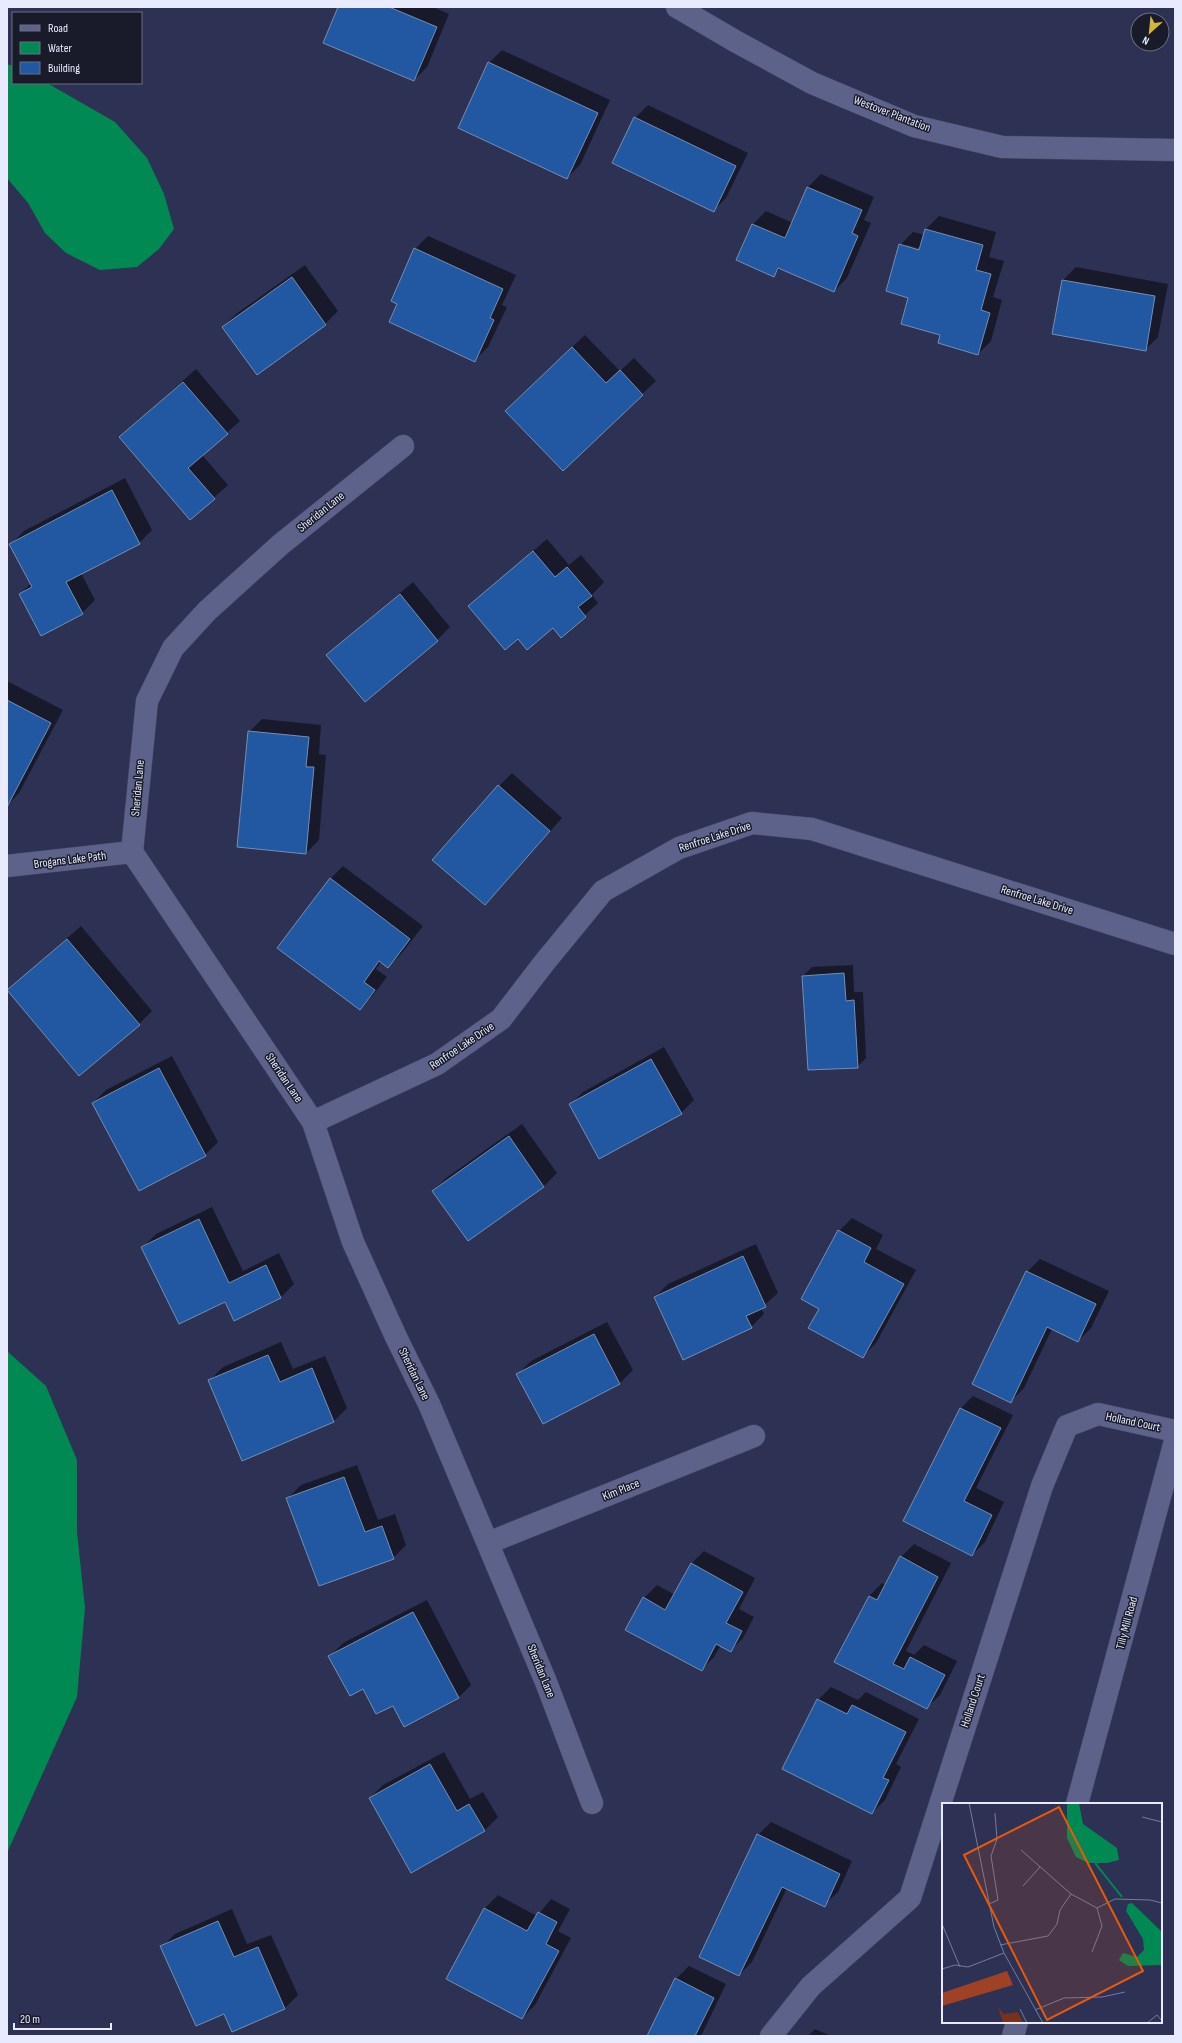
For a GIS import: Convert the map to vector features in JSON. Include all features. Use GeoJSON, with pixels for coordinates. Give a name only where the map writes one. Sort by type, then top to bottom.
{"type":"FeatureCollection","features":[{"type":"Feature","properties":{"kind":"street","name":"Westover Plantation"},"geometry":{"type":"LineString","coordinates":[[678,7],[735,41],[812,83],[914,126],[1002,148],[1175,150]]}},
{"type":"Feature","properties":{"kind":"street","name":"Sheridan Lane"},"geometry":{"type":"LineString","coordinates":[[403,446],[280,545],[207,611],[173,648],[147,701],[132,852],[313,1122],[353,1242],[428,1404],[488,1544],[546,1682],[592,1803]]}},
{"type":"Feature","properties":{"kind":"street","name":"Renfroe Lake Drive"},"geometry":{"type":"LineString","coordinates":[[313,1122],[438,1064],[501,1019],[544,963],[604,891],[679,848],[752,823],[812,830],[1175,944]]}},
{"type":"Feature","properties":{"kind":"street","name":"Brogans Lake Path"},"geometry":{"type":"LineString","coordinates":[[7,866],[132,852]]}},
{"type":"Feature","properties":{"kind":"street","name":"Holland Court"},"geometry":{"type":"LineString","coordinates":[[771,2036],[811,1986],[910,1898],[1042,1486],[1067,1426],[1098,1414],[1175,1431]]}},
{"type":"Feature","properties":{"kind":"street","name":"Kim Place"},"geometry":{"type":"LineString","coordinates":[[488,1544],[754,1436]]}},
{"type":"Feature","properties":{"kind":"street","name":"Tilly Mill Road"},"geometry":{"type":"LineString","coordinates":[[1077,1803],[1175,1441]]}},
{"type":"Feature","properties":{"kind":"street"},"geometry":{"type":"LineString","coordinates":[[1013,2036],[1017,2023]]}},
{"type":"Feature","properties":{"kind":"water"},"geometry":{"type":"Polygon","coordinates":[[[7,64],[12,66],[12,84],[49,84],[115,122],[147,158],[164,194],[174,229],[159,249],[137,267],[100,270],[66,253],[45,233],[28,203],[7,178],[7,64]]]}},
{"type":"Feature","properties":{"kind":"water"},"geometry":{"type":"Polygon","coordinates":[[[7,1351],[46,1386],[77,1460],[77,1532],[85,1608],[77,1697],[7,1853],[7,1351]]]}},
{"type":"Feature","properties":{"kind":"building"},"geometry":{"type":"Polygon","coordinates":[[[338,7],[389,7],[437,27],[414,81],[323,43],[338,7]]]}},
{"type":"Feature","properties":{"kind":"building"},"geometry":{"type":"Polygon","coordinates":[[[488,62],[598,113],[567,179],[458,128],[488,62]]]}},
{"type":"Feature","properties":{"kind":"building"},"geometry":{"type":"Polygon","coordinates":[[[634,117],[736,166],[714,212],[612,163],[634,117]]]}},
{"type":"Feature","properties":{"kind":"building"},"geometry":{"type":"Polygon","coordinates":[[[807,187],[862,210],[852,233],[858,236],[834,292],[778,268],[774,277],[736,260],[752,224],[785,238],[807,187]]]}},
{"type":"Feature","properties":{"kind":"building"},"geometry":{"type":"Polygon","coordinates":[[[925,229],[983,245],[976,270],[991,274],[981,310],[990,313],[978,355],[938,343],[940,335],[901,324],[908,298],[886,291],[899,244],[919,250],[925,229]]]}},
{"type":"Feature","properties":{"kind":"building"},"geometry":{"type":"Polygon","coordinates":[[[414,248],[503,289],[490,318],[494,320],[475,362],[389,322],[397,304],[391,301],[414,248]]]}},
{"type":"Feature","properties":{"kind":"building"},"geometry":{"type":"Polygon","coordinates":[[[292,277],[326,325],[257,375],[222,327],[292,277]]]}},
{"type":"Feature","properties":{"kind":"building"},"geometry":{"type":"Polygon","coordinates":[[[1062,280],[1155,296],[1146,351],[1052,334],[1062,280]]]}},
{"type":"Feature","properties":{"kind":"building"},"geometry":{"type":"Polygon","coordinates":[[[572,347],[606,383],[620,370],[643,395],[563,471],[505,411],[572,347]]]}},
{"type":"Feature","properties":{"kind":"building"},"geometry":{"type":"Polygon","coordinates":[[[183,382],[228,434],[188,468],[215,499],[190,520],[119,437],[183,382]]]}},
{"type":"Feature","properties":{"kind":"building"},"geometry":{"type":"Polygon","coordinates":[[[112,490],[140,544],[66,582],[83,614],[41,636],[19,594],[32,587],[9,544],[112,490]]]}},
{"type":"Feature","properties":{"kind":"building"},"geometry":{"type":"Polygon","coordinates":[[[533,551],[555,577],[567,567],[592,596],[578,607],[586,617],[561,638],[553,628],[527,650],[518,639],[505,650],[468,606],[533,551]]]}},
{"type":"Feature","properties":{"kind":"building"},"geometry":{"type":"Polygon","coordinates":[[[400,594],[438,641],[365,702],[326,655],[400,594]]]}},
{"type":"Feature","properties":{"kind":"building"},"geometry":{"type":"Polygon","coordinates":[[[7,700],[51,723],[7,807],[7,700]]]}},
{"type":"Feature","properties":{"kind":"building"},"geometry":{"type":"Polygon","coordinates":[[[248,731],[309,737],[306,767],[314,767],[306,854],[237,847],[248,731]]]}},
{"type":"Feature","properties":{"kind":"building"},"geometry":{"type":"Polygon","coordinates":[[[498,785],[550,831],[485,905],[432,860],[498,785]]]}},
{"type":"Feature","properties":{"kind":"building"},"geometry":{"type":"Polygon","coordinates":[[[330,878],[410,939],[388,968],[379,961],[364,982],[375,990],[360,1010],[277,948],[330,878]]]}},
{"type":"Feature","properties":{"kind":"building"},"geometry":{"type":"Polygon","coordinates":[[[67,939],[140,1025],[79,1076],[7,990],[67,939]]]}},
{"type":"Feature","properties":{"kind":"building"},"geometry":{"type":"Polygon","coordinates":[[[844,973],[846,1001],[854,1000],[858,1068],[808,1070],[802,976],[844,973]]]}},
{"type":"Feature","properties":{"kind":"building"},"geometry":{"type":"Polygon","coordinates":[[[651,1059],[682,1114],[599,1159],[569,1104],[651,1059]]]}},
{"type":"Feature","properties":{"kind":"building"},"geometry":{"type":"Polygon","coordinates":[[[159,1068],[206,1156],[139,1191],[92,1103],[159,1068]]]}},
{"type":"Feature","properties":{"kind":"building"},"geometry":{"type":"Polygon","coordinates":[[[509,1136],[544,1187],[468,1241],[432,1191],[509,1136]]]}},
{"type":"Feature","properties":{"kind":"building"},"geometry":{"type":"Polygon","coordinates":[[[199,1219],[229,1283],[266,1265],[281,1298],[234,1321],[225,1302],[179,1324],[141,1247],[199,1219]]]}},
{"type":"Feature","properties":{"kind":"building"},"geometry":{"type":"Polygon","coordinates":[[[838,1230],[871,1248],[864,1262],[904,1284],[863,1358],[808,1328],[819,1309],[801,1299],[838,1230]]]}},
{"type":"Feature","properties":{"kind":"building"},"geometry":{"type":"Polygon","coordinates":[[[743,1256],[766,1307],[746,1316],[752,1328],[683,1360],[654,1297],[743,1256]]]}},
{"type":"Feature","properties":{"kind":"building"},"geometry":{"type":"Polygon","coordinates":[[[1026,1271],[1096,1304],[1078,1342],[1047,1327],[1011,1403],[972,1384],[1026,1271]]]}},
{"type":"Feature","properties":{"kind":"building"},"geometry":{"type":"Polygon","coordinates":[[[594,1334],[620,1384],[543,1424],[516,1374],[594,1334]]]}},
{"type":"Feature","properties":{"kind":"building"},"geometry":{"type":"Polygon","coordinates":[[[268,1355],[280,1382],[312,1368],[334,1422],[242,1461],[208,1380],[268,1355]]]}},
{"type":"Feature","properties":{"kind":"building"},"geometry":{"type":"Polygon","coordinates":[[[960,1408],[1001,1428],[964,1501],[992,1515],[972,1556],[903,1521],[960,1408]]]}},
{"type":"Feature","properties":{"kind":"building"},"geometry":{"type":"Polygon","coordinates":[[[344,1477],[365,1532],[382,1526],[394,1559],[319,1586],[286,1498],[344,1477]]]}},
{"type":"Feature","properties":{"kind":"building"},"geometry":{"type":"Polygon","coordinates":[[[900,1556],[938,1577],[893,1664],[904,1669],[910,1657],[945,1675],[927,1709],[834,1662],[869,1596],[877,1600],[900,1556]]]}},
{"type":"Feature","properties":{"kind":"building"},"geometry":{"type":"Polygon","coordinates":[[[691,1563],[743,1592],[726,1623],[742,1631],[731,1652],[716,1644],[702,1671],[625,1630],[643,1597],[665,1610],[691,1563]]]}},
{"type":"Feature","properties":{"kind":"building"},"geometry":{"type":"Polygon","coordinates":[[[413,1612],[459,1698],[404,1727],[393,1706],[376,1714],[363,1689],[350,1696],[328,1656],[413,1612]]]}},
{"type":"Feature","properties":{"kind":"building"},"geometry":{"type":"Polygon","coordinates":[[[817,1699],[847,1714],[852,1705],[906,1732],[883,1778],[889,1780],[872,1814],[782,1769],[817,1699]]]}},
{"type":"Feature","properties":{"kind":"building"},"geometry":{"type":"Polygon","coordinates":[[[430,1764],[457,1811],[469,1804],[485,1831],[411,1873],[369,1798],[430,1764]]]}},
{"type":"Feature","properties":{"kind":"building"},"geometry":{"type":"Polygon","coordinates":[[[757,1834],[840,1874],[825,1907],[782,1887],[739,1976],[699,1957],[757,1834]]]}},
{"type":"Feature","properties":{"kind":"building"},"geometry":{"type":"Polygon","coordinates":[[[484,1908],[527,1931],[538,1912],[557,1922],[546,1944],[559,1951],[522,2019],[446,1979],[484,1908]]]}},
{"type":"Feature","properties":{"kind":"building"},"geometry":{"type":"Polygon","coordinates":[[[218,1921],[234,1957],[258,1947],[285,2009],[232,2032],[224,2014],[196,2026],[160,1946],[218,1921]]]}},
{"type":"Feature","properties":{"kind":"building"},"geometry":{"type":"Polygon","coordinates":[[[675,1978],[714,1998],[695,2036],[647,2036],[675,1978]]]}}]}
